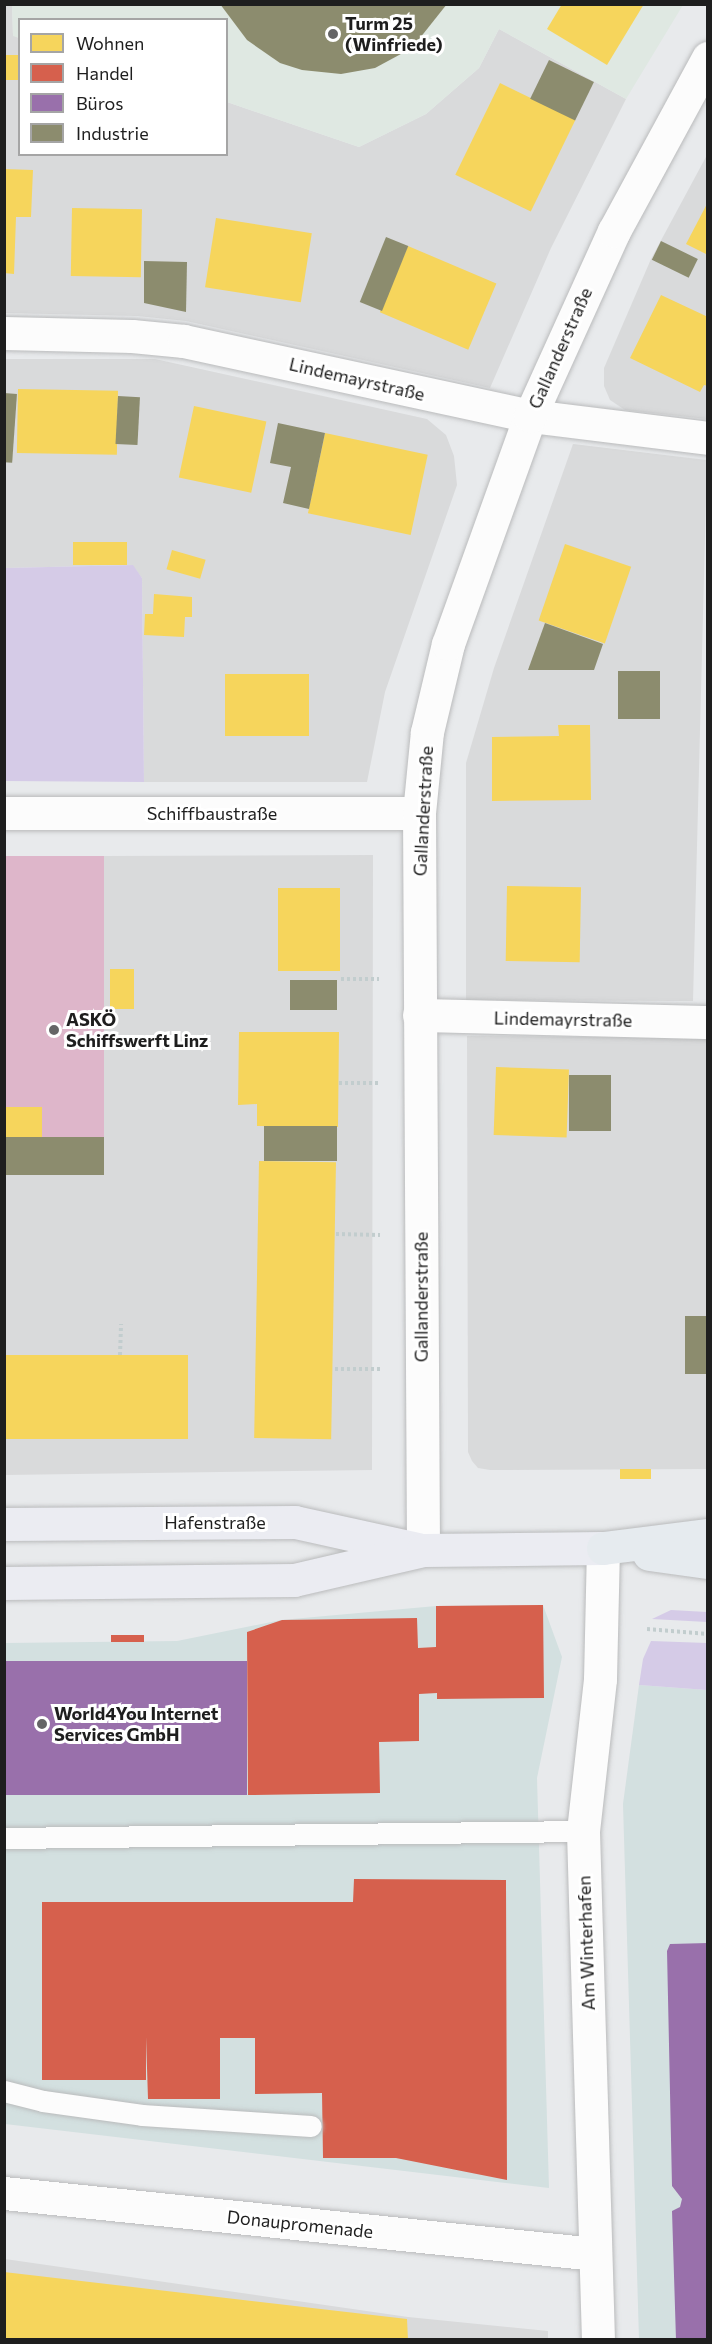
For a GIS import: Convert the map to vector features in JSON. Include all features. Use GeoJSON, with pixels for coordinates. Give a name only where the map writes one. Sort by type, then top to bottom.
{"type":"FeatureCollection","features":[{"type":"Feature","properties":{"kind":"main road","name":"Hafenstraße"},"geometry":{"type":"LineString","coordinates":[[4,1524],[295,1522],[423,1551]]}},
{"type":"Feature","properties":{"kind":"main road","name":"Hafenstraße"},"geometry":{"type":"LineString","coordinates":[[4,1583],[294,1580],[423,1551],[603,1548],[708,1535]]}},
{"type":"Feature","properties":{"kind":"main road","name":"Hafenstraße"},"geometry":{"type":"LineString","coordinates":[[603,1548],[708,1562]]}},
{"type":"Feature","properties":{"kind":"street","name":"Gallanderstraße"},"geometry":{"type":"LineString","coordinates":[[423,1551],[419,813],[427,732],[448,644],[530,416],[614,231],[708,58]]}},
{"type":"Feature","properties":{"kind":"street","name":"Lindemayrstraße"},"geometry":{"type":"LineString","coordinates":[[4,333],[132,336],[184,341],[530,416],[708,438]]}},
{"type":"Feature","properties":{"kind":"street","name":"Schiffbaustraße"},"geometry":{"type":"LineString","coordinates":[[4,813],[419,813]]}},
{"type":"Feature","properties":{"kind":"street","name":"Lindemayrstraße"},"geometry":{"type":"LineString","coordinates":[[419,1016],[708,1022]]}},
{"type":"Feature","properties":{"kind":"street","name":"Am Winterhafen"},"geometry":{"type":"LineString","coordinates":[[598,2340],[583,1831],[600,1679],[603,1548]]}},
{"type":"Feature","properties":{"kind":"street","name":"Donaupromenade"},"geometry":{"type":"LineString","coordinates":[[4,2193],[595,2254]]}},
{"type":"Feature","properties":{"kind":"lane"},"geometry":{"type":"LineString","coordinates":[[4,1838],[583,1831]]}},
{"type":"Feature","properties":{"kind":"lane"},"geometry":{"type":"LineString","coordinates":[[4,2091],[43,2101],[142,2115],[312,2126]]}},
{"type":"Feature","properties":{"kind":"path"},"geometry":{"type":"LineString","coordinates":[[341,979],[382,979]]}},
{"type":"Feature","properties":{"kind":"path"},"geometry":{"type":"LineString","coordinates":[[339,1083],[382,1083]]}},
{"type":"Feature","properties":{"kind":"path"},"geometry":{"type":"LineString","coordinates":[[336,1234],[382,1235]]}},
{"type":"Feature","properties":{"kind":"path"},"geometry":{"type":"LineString","coordinates":[[120,1355],[121,1324]]}},
{"type":"Feature","properties":{"kind":"path"},"geometry":{"type":"LineString","coordinates":[[336,1369],[381,1369]]}},
{"type":"Feature","properties":{"kind":"path"},"geometry":{"type":"LineString","coordinates":[[647,1629],[708,1634]]}},
{"type":"Feature","properties":{"kind":"shaded area"},"geometry":{"type":"Polygon","coordinates":[[[5,5],[12,5],[13,35],[18,38],[18,156],[228,156],[228,102],[359,147],[426,114],[479,68],[499,29],[626,99],[551,248],[490,388],[186,321],[137,316],[5,313],[5,5]]]}},
{"type":"Feature","properties":{"kind":"shaded area"},"geometry":{"type":"Polygon","coordinates":[[[12,5],[683,5],[626,99],[499,29],[479,68],[426,114],[359,147],[228,102],[228,18],[18,18],[18,38],[13,36],[12,5]]]}},
{"type":"Feature","properties":{"kind":"shaded area"},"geometry":{"type":"Polygon","coordinates":[[[707,155],[707,419],[625,410],[610,400],[604,386],[604,368],[651,259],[707,155]]]}},
{"type":"Feature","properties":{"kind":"shaded area"},"geometry":{"type":"Polygon","coordinates":[[[4,359],[155,359],[427,419],[446,435],[454,456],[457,485],[385,692],[367,782],[144,782],[142,578],[132,565],[5,568],[4,359]]]}},
{"type":"Feature","properties":{"kind":"shaded area"},"geometry":{"type":"Polygon","coordinates":[[[573,444],[707,460],[693,1001],[466,1000],[466,763],[494,668],[573,444]]]}},
{"type":"Feature","properties":{"kind":"shaded area"},"geometry":{"type":"Polygon","coordinates":[[[133,565],[142,578],[144,782],[5,781],[5,568],[133,565]]]}},
{"type":"Feature","properties":{"kind":"shaded area"},"geometry":{"type":"Polygon","coordinates":[[[373,855],[372,1470],[5,1475],[4,1137],[104,1137],[104,856],[373,855]]]}},
{"type":"Feature","properties":{"kind":"shaded area","name":"ASKÖ Schiffswerft Linz"},"geometry":{"type":"Polygon","coordinates":[[[5,856],[104,856],[104,1137],[5,1137],[5,856]]]}},
{"type":"Feature","properties":{"kind":"shaded area"},"geometry":{"type":"Polygon","coordinates":[[[467,1036],[707,1038],[707,1469],[490,1470],[478,1468],[472,1461],[468,1452],[467,1036]]]}},
{"type":"Feature","properties":{"kind":"shaded area"},"geometry":{"type":"Polygon","coordinates":[[[543,1605],[562,1657],[537,1778],[549,2188],[5,2124],[5,1643],[177,1641],[281,1620],[436,1606],[543,1605]]]}},
{"type":"Feature","properties":{"kind":"shaded area"},"geometry":{"type":"Polygon","coordinates":[[[671,1610],[707,1612],[707,1622],[652,1619],[671,1610]]]}},
{"type":"Feature","properties":{"kind":"shaded area"},"geometry":{"type":"Polygon","coordinates":[[[651,1641],[707,1643],[707,1690],[639,1685],[643,1659],[651,1641]]]}},
{"type":"Feature","properties":{"kind":"shaded area"},"geometry":{"type":"Polygon","coordinates":[[[639,1685],[707,1690],[707,2339],[639,2339],[623,1804],[639,1685]]]}},
{"type":"Feature","properties":{"kind":"shaded area"},"geometry":{"type":"Polygon","coordinates":[[[5,2259],[408,2317],[548,2331],[548,2339],[5,2340],[5,2259]]]}},
{"type":"Feature","properties":{"kind":"building: Wohnen"},"geometry":{"type":"Polygon","coordinates":[[[562,4],[644,4],[607,65],[547,29],[562,4]]]}},
{"type":"Feature","properties":{"kind":"building: Wohnen"},"geometry":{"type":"Polygon","coordinates":[[[4,55],[18,55],[18,80],[4,80],[4,55]]]}},
{"type":"Feature","properties":{"kind":"building: Wohnen"},"geometry":{"type":"Polygon","coordinates":[[[500,83],[575,120],[531,212],[455,175],[500,83]]]}},
{"type":"Feature","properties":{"kind":"building: Wohnen"},"geometry":{"type":"Polygon","coordinates":[[[4,169],[33,170],[31,217],[16,217],[14,274],[4,273],[4,169]]]}},
{"type":"Feature","properties":{"kind":"building: Wohnen"},"geometry":{"type":"Polygon","coordinates":[[[708,202],[708,255],[686,244],[708,202]]]}},
{"type":"Feature","properties":{"kind":"building: Wohnen"},"geometry":{"type":"Polygon","coordinates":[[[72,208],[142,209],[141,277],[71,276],[72,208]]]}},
{"type":"Feature","properties":{"kind":"building: Wohnen"},"geometry":{"type":"Polygon","coordinates":[[[216,218],[312,233],[301,302],[205,287],[216,218]]]}},
{"type":"Feature","properties":{"kind":"building: Wohnen"},"geometry":{"type":"Polygon","coordinates":[[[408,246],[496,284],[468,350],[380,312],[408,246]]]}},
{"type":"Feature","properties":{"kind":"building: Wohnen"},"geometry":{"type":"Polygon","coordinates":[[[661,295],[708,317],[708,386],[704,385],[700,392],[630,358],[661,295]]]}},
{"type":"Feature","properties":{"kind":"building: Wohnen"},"geometry":{"type":"Polygon","coordinates":[[[18,389],[118,391],[117,455],[17,453],[18,389]]]}},
{"type":"Feature","properties":{"kind":"building: Wohnen"},"geometry":{"type":"Polygon","coordinates":[[[194,406],[266,421],[251,493],[179,477],[194,406]]]}},
{"type":"Feature","properties":{"kind":"building: Wohnen"},"geometry":{"type":"Polygon","coordinates":[[[325,433],[428,455],[411,535],[308,513],[325,433]]]}},
{"type":"Feature","properties":{"kind":"building: Wohnen"},"geometry":{"type":"Polygon","coordinates":[[[73,542],[127,542],[127,565],[73,565],[73,542]]]}},
{"type":"Feature","properties":{"kind":"building: Wohnen"},"geometry":{"type":"Polygon","coordinates":[[[565,544],[631,567],[605,643],[539,621],[565,544]]]}},
{"type":"Feature","properties":{"kind":"building: Wohnen"},"geometry":{"type":"Polygon","coordinates":[[[172,550],[206,560],[200,579],[166,569],[172,550]]]}},
{"type":"Feature","properties":{"kind":"building: Wohnen"},"geometry":{"type":"Polygon","coordinates":[[[154,594],[192,597],[192,617],[185,617],[184,637],[144,635],[145,614],[153,614],[154,594]]]}},
{"type":"Feature","properties":{"kind":"building: Wohnen"},"geometry":{"type":"Polygon","coordinates":[[[225,674],[309,674],[309,736],[225,736],[225,674]]]}},
{"type":"Feature","properties":{"kind":"building: Wohnen"},"geometry":{"type":"Polygon","coordinates":[[[558,725],[590,725],[591,800],[492,801],[492,737],[559,736],[558,725]]]}},
{"type":"Feature","properties":{"kind":"building: Wohnen"},"geometry":{"type":"Polygon","coordinates":[[[507,886],[581,887],[580,962],[506,961],[507,886]]]}},
{"type":"Feature","properties":{"kind":"building: Wohnen"},"geometry":{"type":"Polygon","coordinates":[[[278,888],[340,888],[340,971],[278,971],[278,888]]]}},
{"type":"Feature","properties":{"kind":"building: Wohnen"},"geometry":{"type":"Polygon","coordinates":[[[110,969],[134,969],[134,1009],[110,1009],[110,969]]]}},
{"type":"Feature","properties":{"kind":"building: Wohnen"},"geometry":{"type":"Polygon","coordinates":[[[239,1032],[339,1032],[338,1127],[257,1126],[257,1104],[238,1105],[239,1032]]]}},
{"type":"Feature","properties":{"kind":"building: Wohnen"},"geometry":{"type":"Polygon","coordinates":[[[496,1067],[569,1070],[567,1138],[494,1135],[496,1067]]]}},
{"type":"Feature","properties":{"kind":"building: Wohnen"},"geometry":{"type":"Polygon","coordinates":[[[4,1107],[42,1107],[42,1137],[4,1137],[4,1107]]]}},
{"type":"Feature","properties":{"kind":"building: Wohnen"},"geometry":{"type":"Polygon","coordinates":[[[259,1161],[336,1162],[331,1439],[254,1438],[259,1161]]]}},
{"type":"Feature","properties":{"kind":"building: Wohnen"},"geometry":{"type":"Polygon","coordinates":[[[5,1355],[188,1355],[188,1439],[5,1439],[5,1355]]]}},
{"type":"Feature","properties":{"kind":"building: Wohnen"},"geometry":{"type":"Polygon","coordinates":[[[620,1469],[651,1469],[651,1479],[620,1479],[620,1469]]]}},
{"type":"Feature","properties":{"kind":"building: Wohnen"},"geometry":{"type":"Polygon","coordinates":[[[4,2272],[407,2319],[408,2340],[4,2340],[4,2272]]]}},
{"type":"Feature","properties":{"kind":"building: Handel"},"geometry":{"type":"Polygon","coordinates":[[[543,1605],[544,1698],[437,1699],[437,1693],[419,1694],[419,1741],[379,1742],[380,1793],[248,1795],[247,1632],[282,1620],[417,1618],[418,1648],[436,1647],[436,1606],[543,1605]]]}},
{"type":"Feature","properties":{"kind":"building: Handel"},"geometry":{"type":"Polygon","coordinates":[[[111,1635],[144,1635],[144,1642],[111,1642],[111,1635]]]}},
{"type":"Feature","properties":{"kind":"building: Handel"},"geometry":{"type":"Polygon","coordinates":[[[354,1879],[506,1880],[507,2180],[396,2158],[323,2158],[322,2093],[255,2094],[255,2038],[220,2038],[220,2099],[148,2099],[146,2037],[146,2080],[42,2080],[42,1902],[353,1902],[354,1879]]]}},
{"type":"Feature","properties":{"kind":"building: Büros"},"geometry":{"type":"Polygon","coordinates":[[[4,1661],[247,1661],[247,1795],[4,1795],[4,1661]]]}},
{"type":"Feature","properties":{"kind":"building: Büros"},"geometry":{"type":"Polygon","coordinates":[[[708,1943],[708,2340],[676,2340],[672,2211],[680,2207],[682,2199],[672,2186],[667,1951],[670,1944],[708,1943]]]}},
{"type":"Feature","properties":{"kind":"building: Industrie","name":"Turm 25 (Winfriede)"},"geometry":{"type":"Polygon","coordinates":[[[220,4],[447,4],[412,48],[375,68],[341,74],[302,70],[280,63],[247,40],[220,4]]]}},
{"type":"Feature","properties":{"kind":"building: Industrie"},"geometry":{"type":"Polygon","coordinates":[[[549,60],[594,82],[575,121],[530,99],[549,60]]]}},
{"type":"Feature","properties":{"kind":"building: Industrie"},"geometry":{"type":"Polygon","coordinates":[[[386,237],[408,246],[382,311],[360,302],[386,237]]]}},
{"type":"Feature","properties":{"kind":"building: Industrie"},"geometry":{"type":"Polygon","coordinates":[[[661,241],[698,259],[689,278],[652,260],[661,241]]]}},
{"type":"Feature","properties":{"kind":"building: Industrie"},"geometry":{"type":"Polygon","coordinates":[[[144,261],[187,262],[186,312],[144,303],[144,261]]]}},
{"type":"Feature","properties":{"kind":"building: Industrie"},"geometry":{"type":"Polygon","coordinates":[[[4,393],[17,394],[12,463],[4,462],[4,393]]]}},
{"type":"Feature","properties":{"kind":"building: Industrie"},"geometry":{"type":"Polygon","coordinates":[[[118,396],[140,397],[137,445],[115,444],[118,396]]]}},
{"type":"Feature","properties":{"kind":"building: Industrie"},"geometry":{"type":"Polygon","coordinates":[[[278,423],[325,433],[309,509],[283,503],[291,467],[270,463],[278,423]]]}},
{"type":"Feature","properties":{"kind":"building: Industrie"},"geometry":{"type":"Polygon","coordinates":[[[545,623],[603,644],[594,670],[528,670],[545,623]]]}},
{"type":"Feature","properties":{"kind":"building: Industrie"},"geometry":{"type":"Polygon","coordinates":[[[618,671],[660,671],[660,719],[618,719],[618,671]]]}},
{"type":"Feature","properties":{"kind":"building: Industrie"},"geometry":{"type":"Polygon","coordinates":[[[290,980],[337,980],[337,1010],[290,1010],[290,980]]]}},
{"type":"Feature","properties":{"kind":"building: Industrie"},"geometry":{"type":"Polygon","coordinates":[[[569,1075],[611,1075],[611,1131],[569,1131],[569,1075]]]}},
{"type":"Feature","properties":{"kind":"building: Industrie"},"geometry":{"type":"Polygon","coordinates":[[[264,1126],[337,1126],[337,1161],[264,1161],[264,1126]]]}},
{"type":"Feature","properties":{"kind":"building: Industrie"},"geometry":{"type":"Polygon","coordinates":[[[4,1137],[104,1137],[104,1175],[4,1175],[4,1137]]]}},
{"type":"Feature","properties":{"kind":"building: Industrie"},"geometry":{"type":"Polygon","coordinates":[[[685,1316],[708,1316],[708,1374],[685,1374],[685,1316]]]}},
{"type":"Feature","properties":{"kind":"place","name":"Turm 25 (Winfriede)"},"geometry":{"type":"Point","coordinates":[333,34]}},
{"type":"Feature","properties":{"kind":"place","name":"ASKÖ Schiffswerft Linz"},"geometry":{"type":"Point","coordinates":[54,1030]}},
{"type":"Feature","properties":{"kind":"place","name":"World4You Internet Services GmbH"},"geometry":{"type":"Point","coordinates":[42,1724]}}]}
